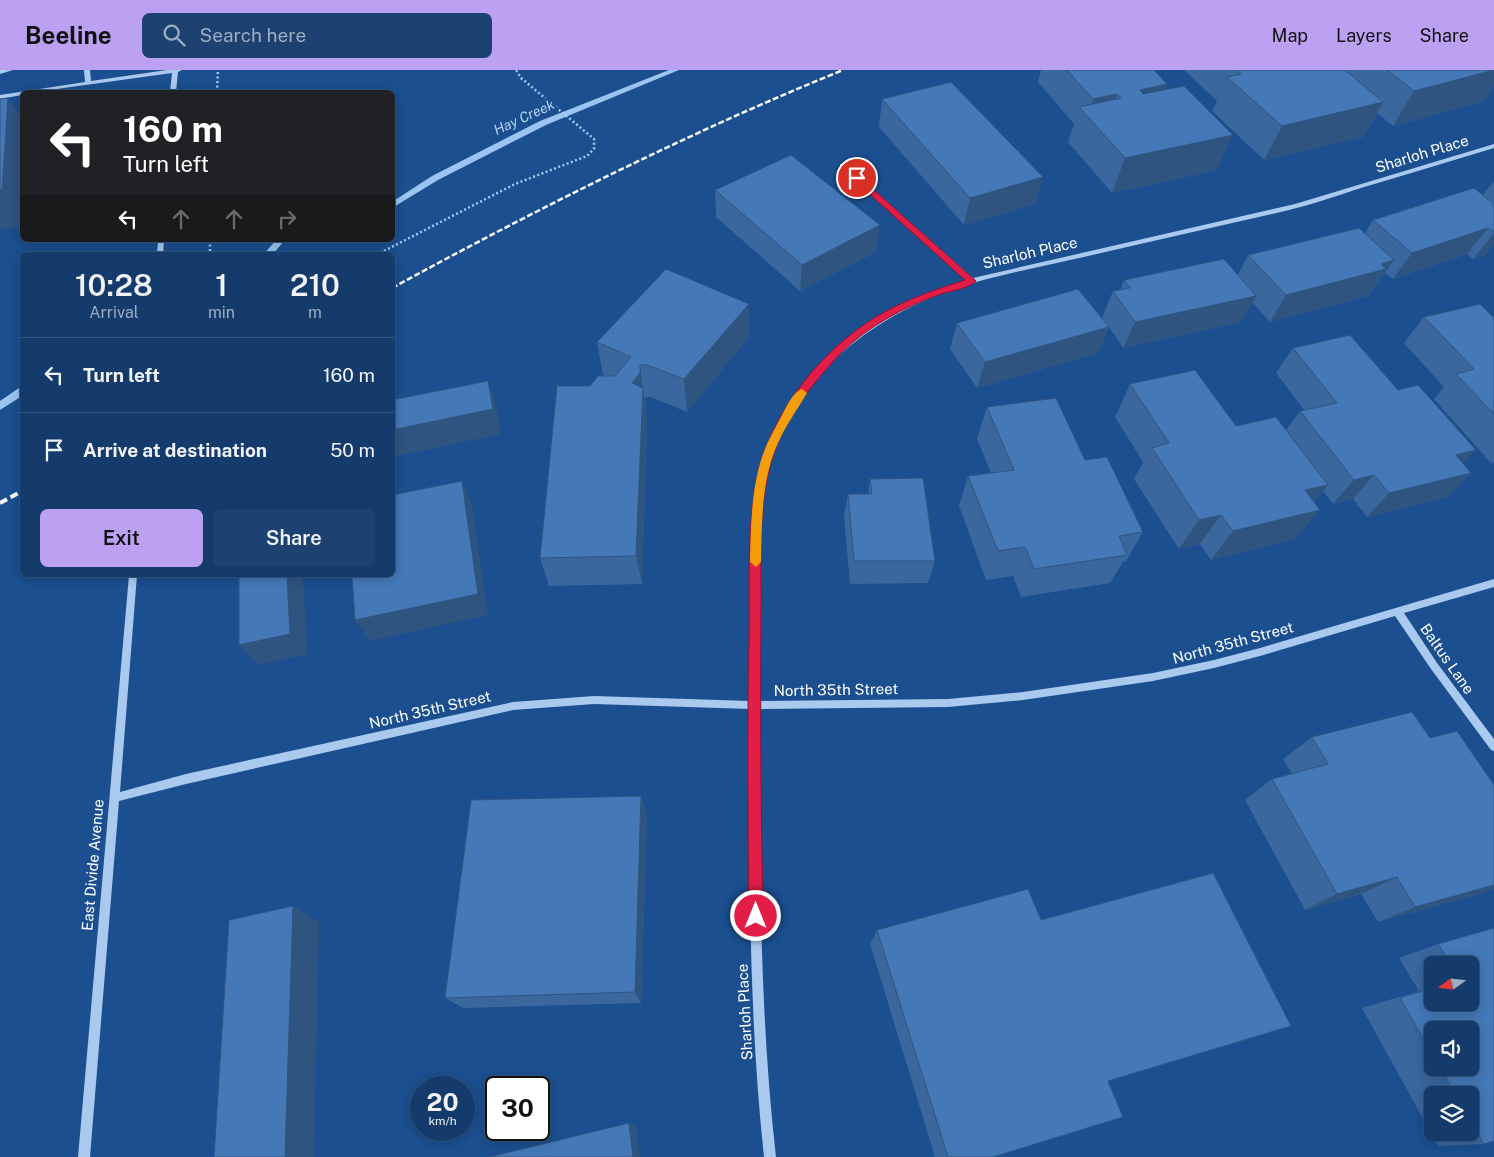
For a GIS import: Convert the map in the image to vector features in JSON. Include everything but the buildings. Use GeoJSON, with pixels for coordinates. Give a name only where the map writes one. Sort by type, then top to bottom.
{"type":"FeatureCollection","features":[{"type":"Feature","properties":{"kind":"street"},"geometry":{"type":"LineString","coordinates":[[0,72],[10,70]]}},
{"type":"Feature","properties":{"kind":"street"},"geometry":{"type":"LineString","coordinates":[[87,70],[88,83]]}},
{"type":"Feature","properties":{"kind":"street"},"geometry":{"type":"LineString","coordinates":[[173,90],[175,70]]}},
{"type":"Feature","properties":{"kind":"street"},"geometry":{"type":"LineString","coordinates":[[43,90],[179,70]]}},
{"type":"Feature","properties":{"kind":"street"},"geometry":{"type":"LineString","coordinates":[[0,97],[20,94]]}},
{"type":"Feature","properties":{"kind":"street","name":"Sharloh Place"},"geometry":{"type":"LineString","coordinates":[[770,1157],[761,1052],[756,954],[754,705],[757,513],[762,477],[772,445],[791,408],[813,377],[840,348],[869,325],[933,293],[972,281],[1296,206],[1494,146]]}},
{"type":"Feature","properties":{"kind":"street"},"geometry":{"type":"LineString","coordinates":[[842,165],[972,281]]}},
{"type":"Feature","properties":{"kind":"street","name":"East Divide Avenue"},"geometry":{"type":"LineString","coordinates":[[84,1157],[133,577]]}},
{"type":"Feature","properties":{"kind":"street","name":"North 35th Street"},"geometry":{"type":"LineString","coordinates":[[114,798],[186,779],[513,706],[594,700],[754,705],[948,703],[1023,696],[1153,677],[1214,664],[1494,583]]}},
{"type":"Feature","properties":{"kind":"street","name":"Baltus Lane"},"geometry":{"type":"LineString","coordinates":[[1397,611],[1434,666],[1494,746]]}},
{"type":"Feature","properties":{"kind":"path"},"geometry":{"type":"LineString","coordinates":[[217,90],[218,70]]}},
{"type":"Feature","properties":{"kind":"path"},"geometry":{"type":"LineString","coordinates":[[382,252],[514,184],[587,156],[593,151],[594,139],[521,78],[516,70]]}},
{"type":"Feature","properties":{"kind":"waterway","name":"Hay Creek"},"geometry":{"type":"LineString","coordinates":[[395,204],[435,178],[543,123],[675,70]]}},
{"type":"Feature","properties":{"kind":"waterway","name":"Hay Creek"},"geometry":{"type":"LineString","coordinates":[[270,252],[279,242]]}},
{"type":"Feature","properties":{"kind":"waterway","name":"Hay Creek"},"geometry":{"type":"LineString","coordinates":[[0,406],[20,392]]}},
{"type":"Feature","properties":{"kind":"railway"},"geometry":{"type":"LineString","coordinates":[[395,286],[558,200],[728,119],[843,70]]}},
{"type":"Feature","properties":{"kind":"railway"},"geometry":{"type":"LineString","coordinates":[[0,503],[20,492]]}},
{"type":"Feature","properties":{"kind":"slow traffic"},"geometry":{"type":"LineString","coordinates":[[756,562],[757,513],[762,477],[772,445],[791,408],[802,393]]}},
{"type":"Feature","properties":{"kind":"route"},"geometry":{"type":"LineString","coordinates":[[756,916],[754,705],[757,513],[762,477],[772,445],[791,408],[813,377],[840,348],[869,325],[899,309],[933,293],[972,281],[857,178]]}}]}
